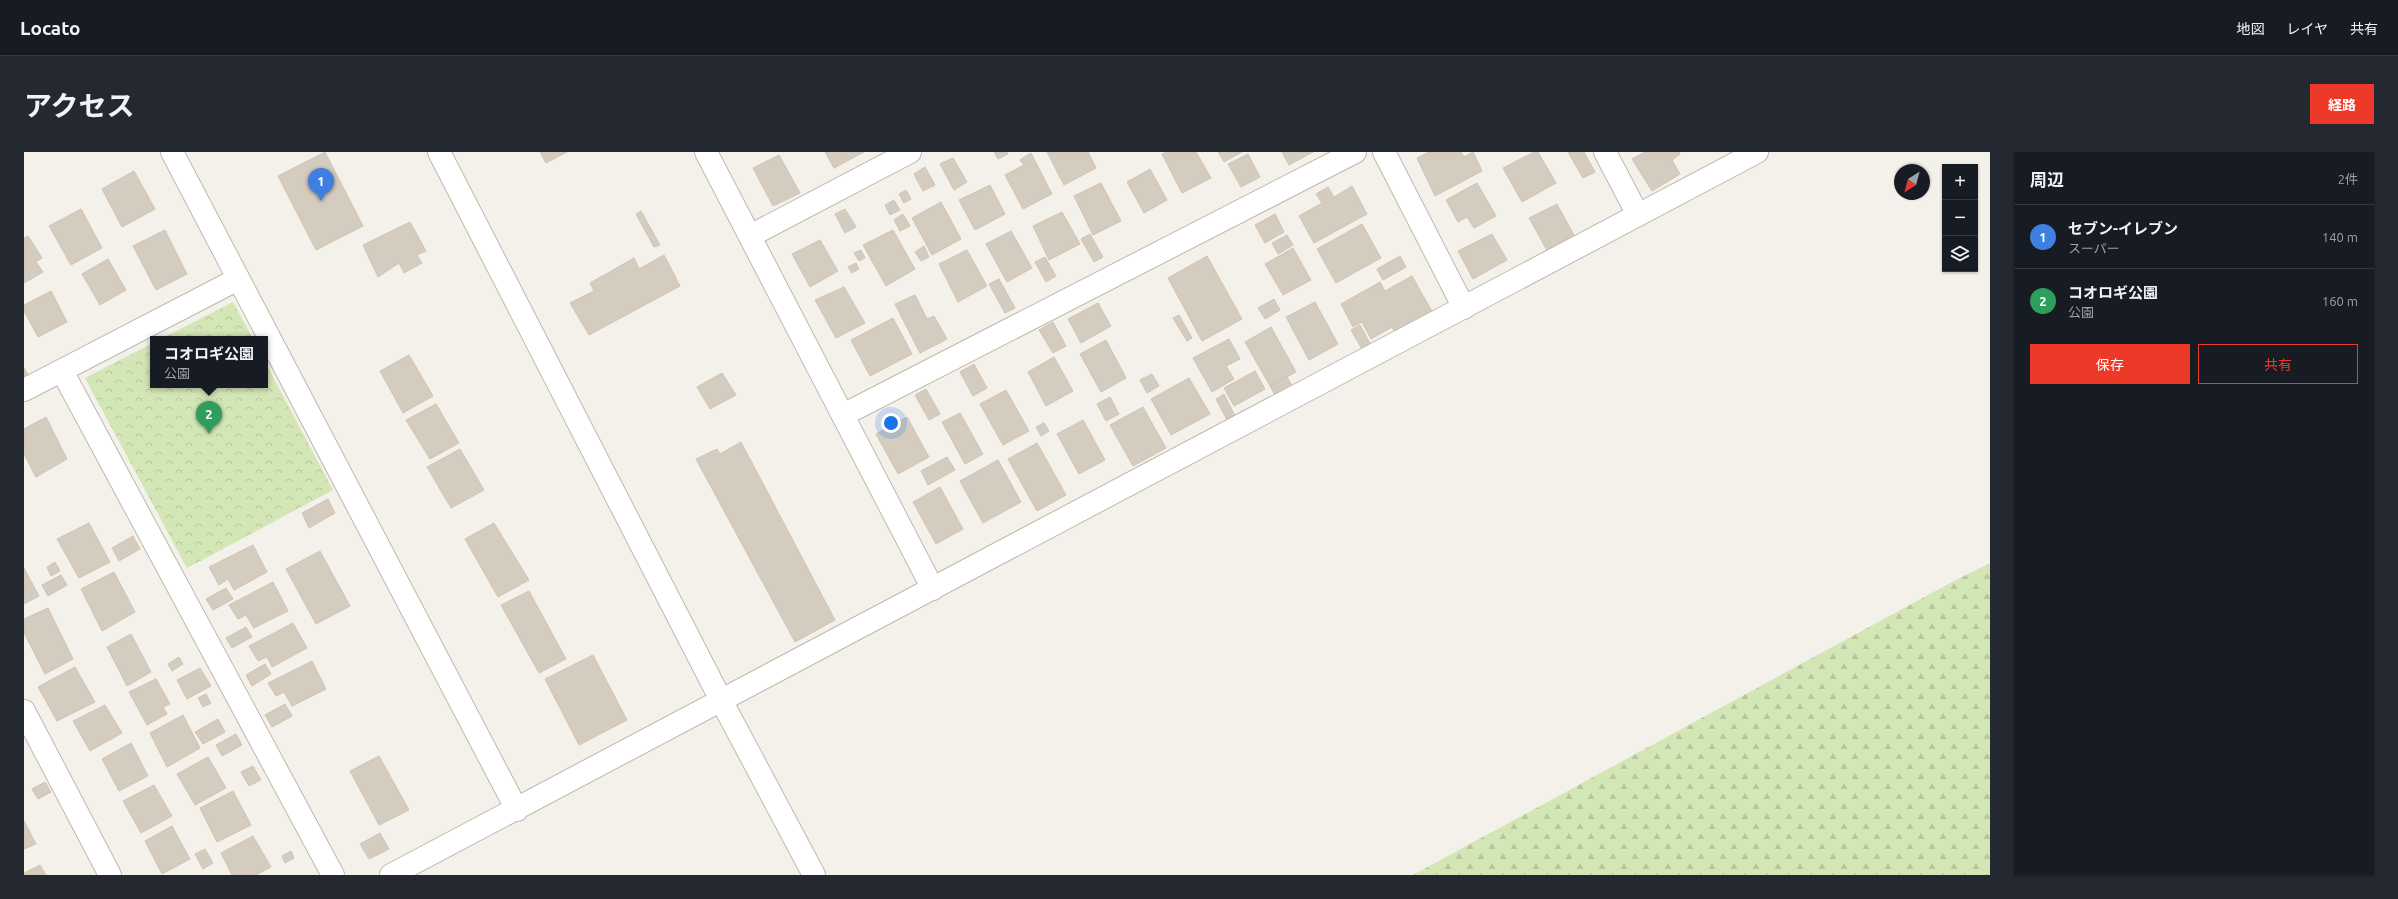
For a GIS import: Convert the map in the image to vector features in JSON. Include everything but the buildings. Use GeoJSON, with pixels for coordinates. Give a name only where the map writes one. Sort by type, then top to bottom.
{"type":"FeatureCollection","features":[{"type":"Feature","properties":{"kind":"street"},"geometry":{"type":"LineString","coordinates":[[172,152],[268,336]]}},
{"type":"Feature","properties":{"kind":"street"},"geometry":{"type":"LineString","coordinates":[[439,152],[722,702],[814,875]]}},
{"type":"Feature","properties":{"kind":"street"},"geometry":{"type":"LineString","coordinates":[[706,152],[934,589]]}},
{"type":"Feature","properties":{"kind":"street"},"geometry":{"type":"LineString","coordinates":[[750,236],[910,152]]}},
{"type":"Feature","properties":{"kind":"street"},"geometry":{"type":"LineString","coordinates":[[843,415],[1355,152]]}},
{"type":"Feature","properties":{"kind":"street"},"geometry":{"type":"LineString","coordinates":[[1384,152],[1464,308]]}},
{"type":"Feature","properties":{"kind":"street"},"geometry":{"type":"LineString","coordinates":[[1605,152],[1638,215]]}},
{"type":"Feature","properties":{"kind":"street"},"geometry":{"type":"LineString","coordinates":[[392,875],[722,702],[1757,152]]}},
{"type":"Feature","properties":{"kind":"street"},"geometry":{"type":"LineString","coordinates":[[24,390],[238,279]]}},
{"type":"Feature","properties":{"kind":"street"},"geometry":{"type":"LineString","coordinates":[[268,336],[517,810]]}},
{"type":"Feature","properties":{"kind":"street"},"geometry":{"type":"LineString","coordinates":[[62,370],[334,875]]}},
{"type":"Feature","properties":{"kind":"street"},"geometry":{"type":"LineString","coordinates":[[24,711],[110,875]]}},
{"type":"Feature","properties":{"kind":"green space"},"geometry":{"type":"Polygon","coordinates":[[[233,302],[251,336],[167,336],[233,302]]]}},
{"type":"Feature","properties":{"kind":"green space"},"geometry":{"type":"Polygon","coordinates":[[[150,345],[150,388],[268,388],[268,368],[333,490],[187,568],[85,378],[150,345]]]}},
{"type":"Feature","properties":{"kind":"green space"},"geometry":{"type":"Polygon","coordinates":[[[1990,563],[1990,875],[1413,875],[1952,582],[1990,563]]]}},
{"type":"Feature","properties":{"kind":"place","name":"セブン-イレブン"},"geometry":{"type":"Point","coordinates":[321,201]}},
{"type":"Feature","properties":{"kind":"place","name":"コオロギ公園"},"geometry":{"type":"Point","coordinates":[209,434]}}]}
